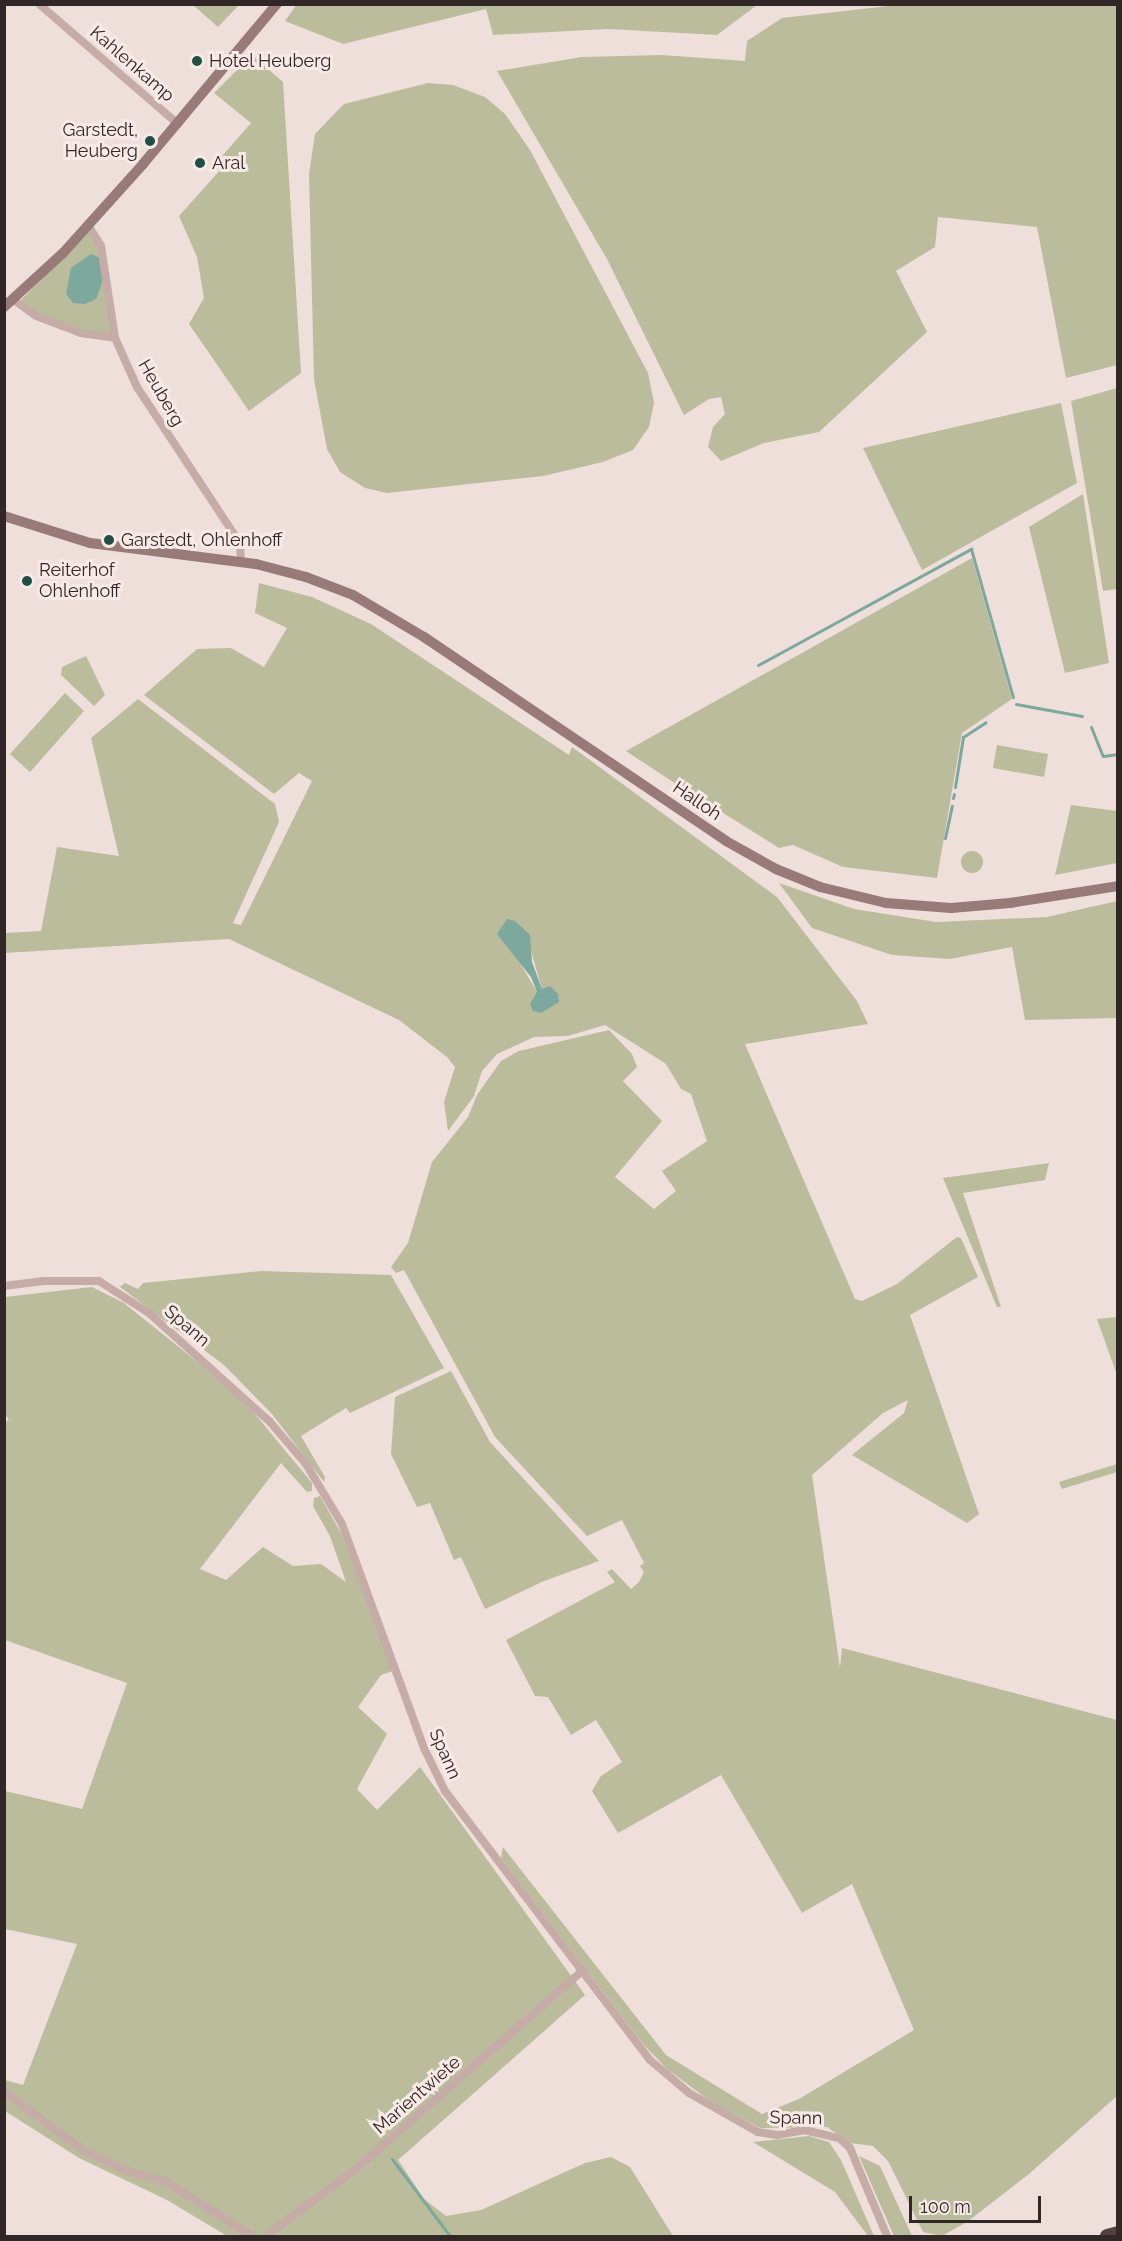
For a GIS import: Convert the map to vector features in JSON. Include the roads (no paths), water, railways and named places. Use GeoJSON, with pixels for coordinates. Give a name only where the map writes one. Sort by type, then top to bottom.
{"type":"FeatureCollection","features":[{"type":"Feature","properties":{"kind":"highway"},"geometry":{"type":"LineString","coordinates":[[1107,2236],[1118,2233]]}},
{"type":"Feature","properties":{"kind":"main road"},"geometry":{"type":"LineString","coordinates":[[9,303],[88,225],[178,124],[277,4]]}},
{"type":"Feature","properties":{"kind":"main road","name":"Halloh"},"geometry":{"type":"LineString","coordinates":[[4,516],[90,543],[241,562],[306,577],[393,617],[726,841],[776,869],[820,887],[886,903],[951,908],[1010,903],[1118,886]]}},
{"type":"Feature","properties":{"kind":"street","name":"Kahlenkamp"},"geometry":{"type":"LineString","coordinates":[[39,4],[178,124]]}},
{"type":"Feature","properties":{"kind":"street","name":"Heuberg"},"geometry":{"type":"LineString","coordinates":[[88,225],[99,239],[115,338],[137,387],[240,543],[241,562]]}},
{"type":"Feature","properties":{"kind":"street"},"geometry":{"type":"LineString","coordinates":[[9,303],[72,330],[115,338]]}},
{"type":"Feature","properties":{"kind":"street","name":"Spann"},"geometry":{"type":"LineString","coordinates":[[4,1286],[44,1281],[99,1281],[149,1313],[270,1422],[306,1464],[342,1524],[424,1748],[445,1791],[650,2060],[689,2093],[758,2132],[777,2135],[804,2130],[838,2138],[850,2148],[887,2236]]}},
{"type":"Feature","properties":{"kind":"street","name":"Marientwiete"},"geometry":{"type":"LineString","coordinates":[[266,2236],[356,2169],[583,1970]]}},
{"type":"Feature","properties":{"kind":"street"},"geometry":{"type":"LineString","coordinates":[[4,2092],[85,2151],[127,2171],[165,2181],[252,2236]]}},
{"type":"Feature","properties":{"kind":"water"},"geometry":{"type":"Polygon","coordinates":[[[91,254],[100,258],[103,278],[100,289],[96,299],[85,304],[73,303],[66,294],[71,268],[91,254]]]}},
{"type":"Feature","properties":{"kind":"water"},"geometry":{"type":"Polygon","coordinates":[[[507,919],[515,921],[530,935],[532,962],[542,989],[550,986],[558,994],[559,1002],[541,1013],[533,1011],[530,1004],[537,992],[531,977],[497,934],[507,919]]]}},
{"type":"Feature","properties":{"kind":"waterway"},"geometry":{"type":"LineString","coordinates":[[758,665],[971,549],[1013,697]]}},
{"type":"Feature","properties":{"kind":"waterway"},"geometry":{"type":"LineString","coordinates":[[1016,704],[1082,716]]}},
{"type":"Feature","properties":{"kind":"waterway"},"geometry":{"type":"LineString","coordinates":[[955,787],[963,737],[986,722]]}},
{"type":"Feature","properties":{"kind":"waterway"},"geometry":{"type":"LineString","coordinates":[[1091,727],[1103,756],[1118,754]]}},
{"type":"Feature","properties":{"kind":"waterway"},"geometry":{"type":"LineString","coordinates":[[953,798],[954,794]]}},
{"type":"Feature","properties":{"kind":"waterway"},"geometry":{"type":"LineString","coordinates":[[945,838],[952,806]]}},
{"type":"Feature","properties":{"kind":"waterway"},"geometry":{"type":"LineString","coordinates":[[392,2159],[450,2236]]}},
{"type":"Feature","properties":{"kind":"place","name":"Hotel Heuberg"},"geometry":{"type":"Point","coordinates":[197,61]}},
{"type":"Feature","properties":{"kind":"place","name":"Garstedt, Heuberg"},"geometry":{"type":"Point","coordinates":[150,141]}},
{"type":"Feature","properties":{"kind":"place","name":"Aral"},"geometry":{"type":"Point","coordinates":[200,163]}},
{"type":"Feature","properties":{"kind":"place","name":"Garstedt, Ohlenhoff"},"geometry":{"type":"Point","coordinates":[109,540]}},
{"type":"Feature","properties":{"kind":"place","name":"Reiterhof Ohlenhoff"},"geometry":{"type":"Point","coordinates":[27,581]}}]}
